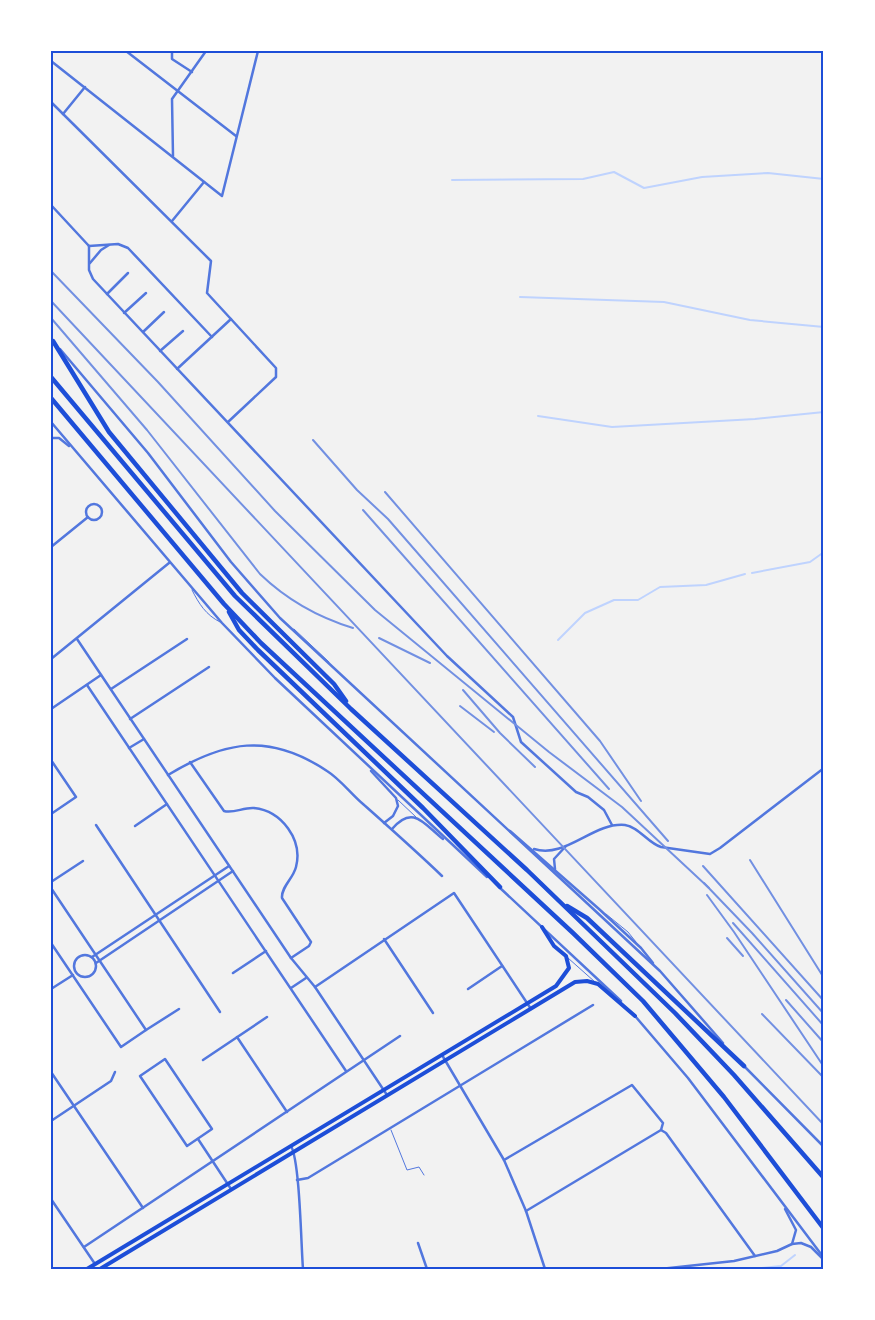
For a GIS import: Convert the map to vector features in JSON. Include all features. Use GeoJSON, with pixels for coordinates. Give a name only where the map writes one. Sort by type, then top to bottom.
{"type":"FeatureCollection","features":[{"type":"Feature","properties":{"kind":"highway"},"geometry":{"type":"LineString","coordinates":[[52,340],[69,363],[109,432],[242,593],[334,684],[351,709]]}},
{"type":"Feature","properties":{"kind":"highway"},"geometry":{"type":"LineString","coordinates":[[51,376],[235,596],[351,709],[559,900],[675,1013],[734,1075],[824,1178]]}},
{"type":"Feature","properties":{"kind":"highway"},"geometry":{"type":"LineString","coordinates":[[51,398],[224,604],[260,643],[573,933],[643,1001],[724,1097],[824,1229]]}},
{"type":"Feature","properties":{"kind":"highway"},"geometry":{"type":"LineString","coordinates":[[224,604],[239,630],[258,650],[423,808],[500,887]]}},
{"type":"Feature","properties":{"kind":"highway"},"geometry":{"type":"LineString","coordinates":[[559,900],[587,918],[744,1066]]}},
{"type":"Feature","properties":{"kind":"main road"},"geometry":{"type":"LineString","coordinates":[[87,1269],[556,986],[568,968],[566,956],[554,946],[542,927]]}},
{"type":"Feature","properties":{"kind":"main road"},"geometry":{"type":"LineString","coordinates":[[100,1269],[575,982],[587,981],[598,984],[635,1016]]}},
{"type":"Feature","properties":{"kind":"street"},"geometry":{"type":"LineString","coordinates":[[126,51],[236,136]]}},
{"type":"Feature","properties":{"kind":"street"},"geometry":{"type":"LineString","coordinates":[[172,51],[172,59],[192,72]]}},
{"type":"Feature","properties":{"kind":"street"},"geometry":{"type":"LineString","coordinates":[[173,157],[172,99],[206,51]]}},
{"type":"Feature","properties":{"kind":"street"},"geometry":{"type":"LineString","coordinates":[[51,61],[222,196],[258,51]]}},
{"type":"Feature","properties":{"kind":"street"},"geometry":{"type":"LineString","coordinates":[[63,114],[85,87]]}},
{"type":"Feature","properties":{"kind":"street"},"geometry":{"type":"LineString","coordinates":[[51,102],[211,261],[207,293],[276,368],[276,377],[228,422]]}},
{"type":"Feature","properties":{"kind":"street"},"geometry":{"type":"LineString","coordinates":[[172,221],[204,182]]}},
{"type":"Feature","properties":{"kind":"street"},"geometry":{"type":"LineString","coordinates":[[51,205],[89,246],[93,279],[448,656],[513,716],[521,742],[576,792],[588,797],[604,810],[612,825]]}},
{"type":"Feature","properties":{"kind":"street"},"geometry":{"type":"LineString","coordinates":[[89,246],[111,244],[123,245],[128,248],[212,337]]}},
{"type":"Feature","properties":{"kind":"street"},"geometry":{"type":"LineString","coordinates":[[90,263],[101,250],[111,244]]}},
{"type":"Feature","properties":{"kind":"street"},"geometry":{"type":"LineString","coordinates":[[107,294],[128,273]]}},
{"type":"Feature","properties":{"kind":"street"},"geometry":{"type":"LineString","coordinates":[[124,313],[146,293]]}},
{"type":"Feature","properties":{"kind":"street"},"geometry":{"type":"LineString","coordinates":[[143,332],[164,312]]}},
{"type":"Feature","properties":{"kind":"street"},"geometry":{"type":"LineString","coordinates":[[177,369],[231,320]]}},
{"type":"Feature","properties":{"kind":"street"},"geometry":{"type":"LineString","coordinates":[[160,351],[183,331]]}},
{"type":"Feature","properties":{"kind":"street"},"geometry":{"type":"LineString","coordinates":[[52,340],[148,453],[231,562],[280,618],[495,820],[660,971]]}},
{"type":"Feature","properties":{"kind":"street"},"geometry":{"type":"LineString","coordinates":[[51,422],[222,623],[275,678],[465,858]]}},
{"type":"Feature","properties":{"kind":"street"},"geometry":{"type":"LineString","coordinates":[[51,438],[59,438],[75,450]]}},
{"type":"Feature","properties":{"kind":"street"},"geometry":{"type":"LineString","coordinates":[[89,506],[100,507],[101,513],[98,518],[93,520],[88,517],[86,512],[89,506]]}},
{"type":"Feature","properties":{"kind":"street"},"geometry":{"type":"LineString","coordinates":[[51,547],[88,517]]}},
{"type":"Feature","properties":{"kind":"street"},"geometry":{"type":"LineString","coordinates":[[51,659],[169,563]]}},
{"type":"Feature","properties":{"kind":"street"},"geometry":{"type":"LineString","coordinates":[[77,639],[291,958],[315,987],[387,1095]]}},
{"type":"Feature","properties":{"kind":"street"},"geometry":{"type":"LineString","coordinates":[[111,689],[187,639]]}},
{"type":"Feature","properties":{"kind":"street"},"geometry":{"type":"LineString","coordinates":[[130,718],[209,667]]}},
{"type":"Feature","properties":{"kind":"street"},"geometry":{"type":"LineString","coordinates":[[51,709],[101,676]]}},
{"type":"Feature","properties":{"kind":"street"},"geometry":{"type":"LineString","coordinates":[[87,685],[346,1071]]}},
{"type":"Feature","properties":{"kind":"street"},"geometry":{"type":"LineString","coordinates":[[129,748],[144,738]]}},
{"type":"Feature","properties":{"kind":"street"},"geometry":{"type":"LineString","coordinates":[[168,775],[190,762],[223,748],[250,744],[280,749],[304,758],[329,771],[442,876]]}},
{"type":"Feature","properties":{"kind":"street"},"geometry":{"type":"LineString","coordinates":[[351,750],[396,798],[398,806],[394,816],[384,823]]}},
{"type":"Feature","properties":{"kind":"street"},"geometry":{"type":"LineString","coordinates":[[51,760],[76,797],[51,814]]}},
{"type":"Feature","properties":{"kind":"street"},"geometry":{"type":"LineString","coordinates":[[190,762],[224,811],[254,808],[266,810],[279,818],[294,838],[297,861],[294,873],[282,892],[282,898],[311,942],[309,946],[291,958]]}},
{"type":"Feature","properties":{"kind":"street"},"geometry":{"type":"LineString","coordinates":[[534,849],[549,852],[612,825],[628,826],[661,848],[710,854],[824,768]]}},
{"type":"Feature","properties":{"kind":"street"},"geometry":{"type":"LineString","coordinates":[[135,826],[167,804]]}},
{"type":"Feature","properties":{"kind":"street"},"geometry":{"type":"LineString","coordinates":[[392,829],[400,820],[407,816],[416,817],[500,887],[635,1016],[688,1078],[824,1259]]}},
{"type":"Feature","properties":{"kind":"street"},"geometry":{"type":"LineString","coordinates":[[495,820],[534,849],[641,948],[744,1066],[824,1147]]}},
{"type":"Feature","properties":{"kind":"street"},"geometry":{"type":"LineString","coordinates":[[96,825],[220,1012]]}},
{"type":"Feature","properties":{"kind":"street"},"geometry":{"type":"LineString","coordinates":[[555,868],[554,860],[558,852],[569,844]]}},
{"type":"Feature","properties":{"kind":"street"},"geometry":{"type":"LineString","coordinates":[[51,882],[83,861]]}},
{"type":"Feature","properties":{"kind":"street"},"geometry":{"type":"LineString","coordinates":[[94,956],[229,866]]}},
{"type":"Feature","properties":{"kind":"street"},"geometry":{"type":"LineString","coordinates":[[96,963],[233,871]]}},
{"type":"Feature","properties":{"kind":"street"},"geometry":{"type":"LineString","coordinates":[[51,888],[94,956],[95,970],[90,975],[84,976],[77,972],[75,963],[79,957],[86,955],[94,956],[99,960],[146,1030]]}},
{"type":"Feature","properties":{"kind":"street"},"geometry":{"type":"LineString","coordinates":[[315,987],[454,893],[531,1009]]}},
{"type":"Feature","properties":{"kind":"street"},"geometry":{"type":"LineString","coordinates":[[384,940],[433,1013]]}},
{"type":"Feature","properties":{"kind":"street"},"geometry":{"type":"LineString","coordinates":[[51,943],[120,1047],[178,1009]]}},
{"type":"Feature","properties":{"kind":"street"},"geometry":{"type":"LineString","coordinates":[[233,973],[266,951]]}},
{"type":"Feature","properties":{"kind":"street"},"geometry":{"type":"LineString","coordinates":[[468,990],[502,966]]}},
{"type":"Feature","properties":{"kind":"street"},"geometry":{"type":"LineString","coordinates":[[51,989],[77,972]]}},
{"type":"Feature","properties":{"kind":"street"},"geometry":{"type":"LineString","coordinates":[[291,988],[306,978]]}},
{"type":"Feature","properties":{"kind":"street"},"geometry":{"type":"LineString","coordinates":[[296,1180],[308,1178],[593,1005]]}},
{"type":"Feature","properties":{"kind":"street"},"geometry":{"type":"LineString","coordinates":[[203,1060],[267,1017]]}},
{"type":"Feature","properties":{"kind":"street"},"geometry":{"type":"LineString","coordinates":[[84,1247],[400,1036]]}},
{"type":"Feature","properties":{"kind":"street"},"geometry":{"type":"LineString","coordinates":[[237,1037],[287,1112]]}},
{"type":"Feature","properties":{"kind":"street"},"geometry":{"type":"LineString","coordinates":[[442,1055],[504,1160],[526,1211],[545,1269]]}},
{"type":"Feature","properties":{"kind":"street"},"geometry":{"type":"LineString","coordinates":[[165,1059],[212,1129],[198,1139],[187,1146],[140,1076],[165,1059]]}},
{"type":"Feature","properties":{"kind":"street"},"geometry":{"type":"LineString","coordinates":[[51,1072],[143,1208]]}},
{"type":"Feature","properties":{"kind":"street"},"geometry":{"type":"LineString","coordinates":[[51,1121],[111,1081],[115,1072]]}},
{"type":"Feature","properties":{"kind":"street"},"geometry":{"type":"LineString","coordinates":[[504,1160],[632,1085],[662,1123],[661,1130],[724,1210],[755,1256]]}},
{"type":"Feature","properties":{"kind":"street"},"geometry":{"type":"LineString","coordinates":[[526,1211],[661,1130]]}},
{"type":"Feature","properties":{"kind":"street"},"geometry":{"type":"LineString","coordinates":[[198,1139],[231,1190]]}},
{"type":"Feature","properties":{"kind":"street"},"geometry":{"type":"LineString","coordinates":[[290,1146],[294,1152],[302,1269]]}},
{"type":"Feature","properties":{"kind":"street"},"geometry":{"type":"LineString","coordinates":[[51,1199],[95,1264]]}},
{"type":"Feature","properties":{"kind":"street"},"geometry":{"type":"LineString","coordinates":[[780,1200],[796,1230],[792,1244]]}},
{"type":"Feature","properties":{"kind":"street"},"geometry":{"type":"LineString","coordinates":[[418,1243],[427,1269]]}},
{"type":"Feature","properties":{"kind":"street"},"geometry":{"type":"LineString","coordinates":[[660,1269],[726,1262],[755,1256],[792,1244],[811,1247],[824,1259]]}},
{"type":"Feature","properties":{"kind":"lane"},"geometry":{"type":"LineString","coordinates":[[396,798],[416,817]]}},
{"type":"Feature","properties":{"kind":"lane"},"geometry":{"type":"LineString","coordinates":[[566,956],[598,984]]}},
{"type":"Feature","properties":{"kind":"lane"},"geometry":{"type":"LineString","coordinates":[[390,1128],[407,1170],[419,1167],[424,1175]]}},
{"type":"Feature","properties":{"kind":"waterway"},"geometry":{"type":"LineString","coordinates":[[452,180],[583,179],[614,172],[644,188],[702,177],[768,173],[824,179]]}},
{"type":"Feature","properties":{"kind":"waterway"},"geometry":{"type":"LineString","coordinates":[[520,297],[664,302],[750,320],[824,327]]}},
{"type":"Feature","properties":{"kind":"waterway"},"geometry":{"type":"LineString","coordinates":[[538,416],[612,427],[755,419],[824,412]]}},
{"type":"Feature","properties":{"kind":"waterway"},"geometry":{"type":"LineString","coordinates":[[752,573],[810,562],[824,552]]}},
{"type":"Feature","properties":{"kind":"waterway"},"geometry":{"type":"LineString","coordinates":[[558,640],[585,613],[614,600],[638,600],[660,587],[706,585],[745,574]]}},
{"type":"Feature","properties":{"kind":"waterway"},"geometry":{"type":"LineString","coordinates":[[752,1269],[781,1266],[795,1255]]}},
{"type":"Feature","properties":{"kind":"railway"},"geometry":{"type":"LineString","coordinates":[[51,271],[158,382],[275,511],[375,610],[549,752],[622,807],[709,888]]}},
{"type":"Feature","properties":{"kind":"railway"},"geometry":{"type":"LineString","coordinates":[[51,301],[824,1125]]}},
{"type":"Feature","properties":{"kind":"railway"},"geometry":{"type":"LineString","coordinates":[[51,318],[147,430],[260,574],[303,607],[327,619],[353,628]]}},
{"type":"Feature","properties":{"kind":"railway"},"geometry":{"type":"LineString","coordinates":[[313,440],[357,490],[388,519],[668,841]]}},
{"type":"Feature","properties":{"kind":"railway"},"geometry":{"type":"LineString","coordinates":[[385,492],[600,741],[641,801]]}},
{"type":"Feature","properties":{"kind":"railway"},"geometry":{"type":"LineString","coordinates":[[363,510],[609,789]]}},
{"type":"Feature","properties":{"kind":"railway"},"geometry":{"type":"LineString","coordinates":[[379,638],[430,663]]}},
{"type":"Feature","properties":{"kind":"railway"},"geometry":{"type":"LineString","coordinates":[[463,690],[500,733],[535,767]]}},
{"type":"Feature","properties":{"kind":"railway"},"geometry":{"type":"LineString","coordinates":[[460,706],[494,732]]}},
{"type":"Feature","properties":{"kind":"railway"},"geometry":{"type":"LineString","coordinates":[[750,860],[824,978]]}},
{"type":"Feature","properties":{"kind":"railway"},"geometry":{"type":"LineString","coordinates":[[703,866],[824,1001]]}},
{"type":"Feature","properties":{"kind":"railway"},"geometry":{"type":"LineString","coordinates":[[704,883],[752,933],[824,1014]]}},
{"type":"Feature","properties":{"kind":"railway"},"geometry":{"type":"LineString","coordinates":[[707,895],[734,932],[824,1067]]}},
{"type":"Feature","properties":{"kind":"railway"},"geometry":{"type":"LineString","coordinates":[[733,923],[824,1026]]}},
{"type":"Feature","properties":{"kind":"railway"},"geometry":{"type":"LineString","coordinates":[[727,938],[743,956]]}},
{"type":"Feature","properties":{"kind":"railway"},"geometry":{"type":"LineString","coordinates":[[786,1000],[824,1043]]}},
{"type":"Feature","properties":{"kind":"railway"},"geometry":{"type":"LineString","coordinates":[[762,1014],[824,1078]]}}]}
